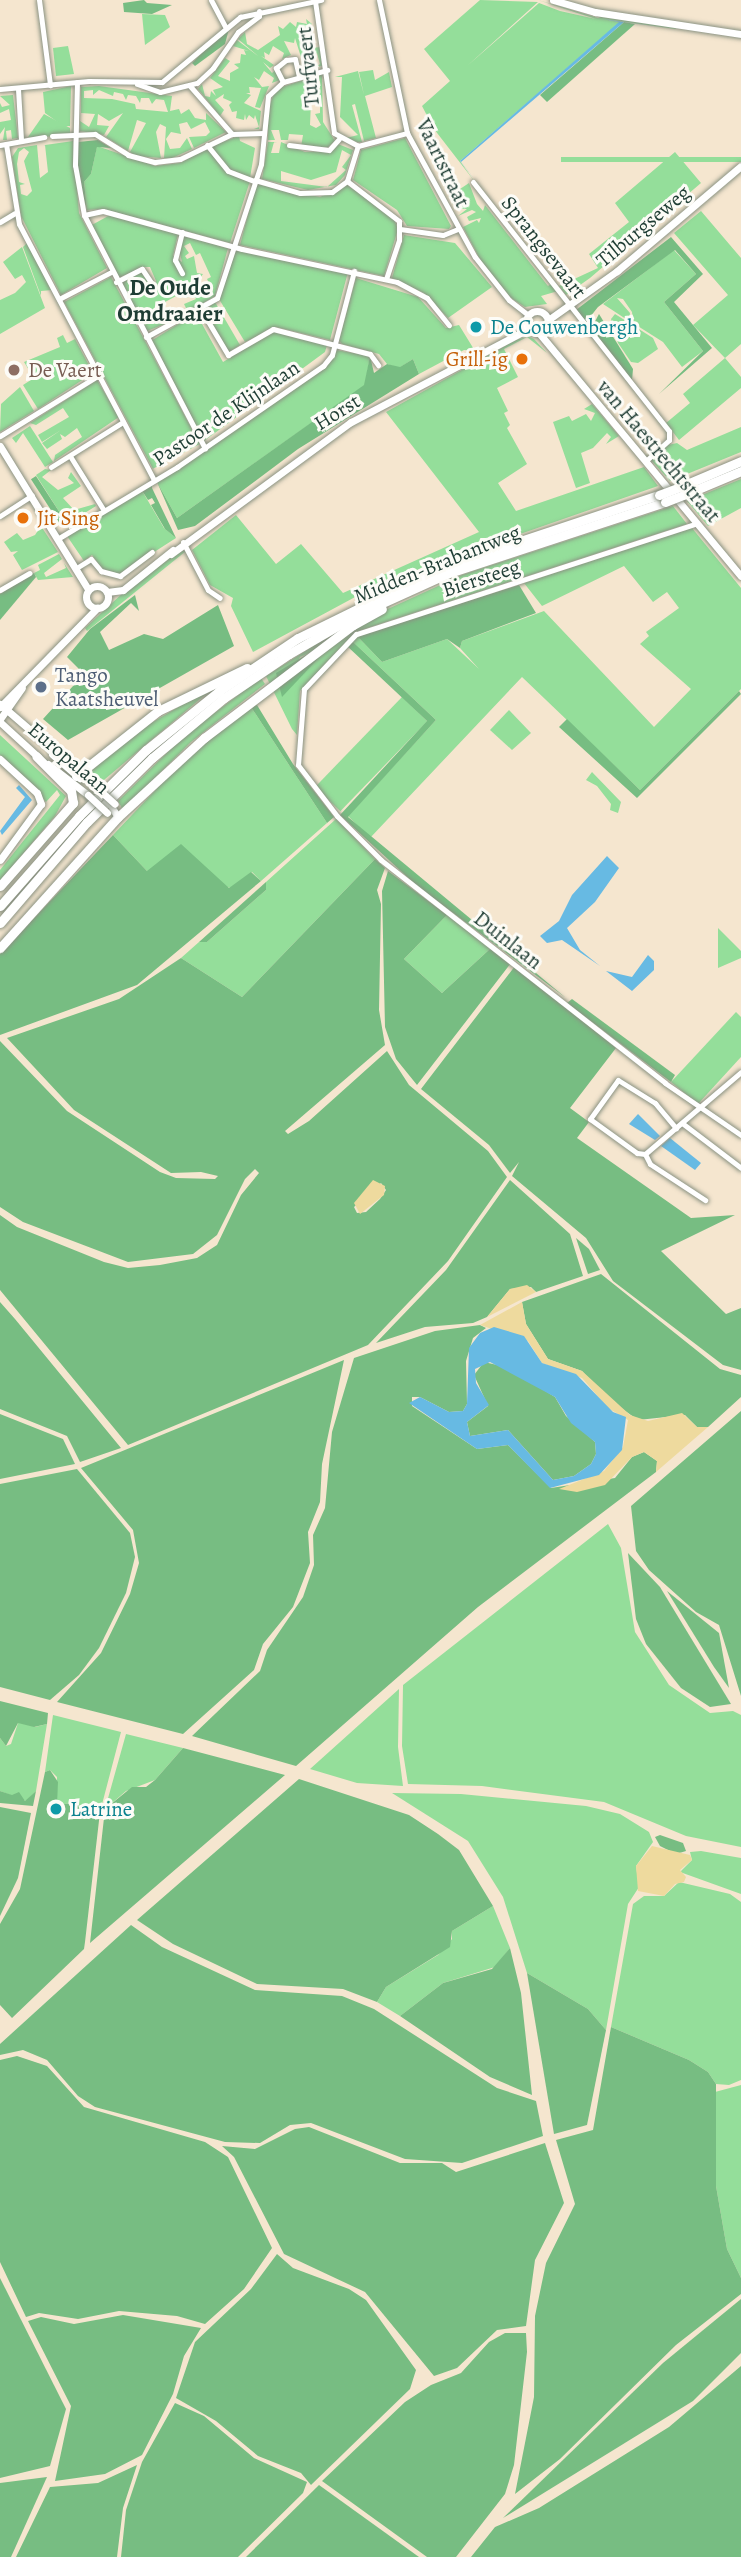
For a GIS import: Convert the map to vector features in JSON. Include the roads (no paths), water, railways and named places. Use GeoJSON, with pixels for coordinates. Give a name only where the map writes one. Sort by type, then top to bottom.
{"type":"FeatureCollection","features":[{"type":"Feature","properties":{"kind":"highway"},"geometry":{"type":"LineString","coordinates":[[694,481],[741,456]]}},
{"type":"Feature","properties":{"kind":"highway","name":"Midden-Brabantweg"},"geometry":{"type":"LineString","coordinates":[[683,491],[694,481],[741,461]]}},
{"type":"Feature","properties":{"kind":"highway","name":"Midden-Brabantweg"},"geometry":{"type":"LineString","coordinates":[[0,923],[111,796],[195,720],[303,645],[419,586],[741,471]]}},
{"type":"Feature","properties":{"kind":"highway","name":"Midden-Brabantweg"},"geometry":{"type":"LineString","coordinates":[[0,906],[136,760],[255,665],[399,585],[476,554],[662,498]]}},
{"type":"Feature","properties":{"kind":"highway"},"geometry":{"type":"LineString","coordinates":[[0,947],[118,817],[230,717],[353,625],[419,586]]}},
{"type":"Feature","properties":{"kind":"highway"},"geometry":{"type":"LineString","coordinates":[[79,775],[158,711],[255,665]]}},
{"type":"Feature","properties":{"kind":"highway"},"geometry":{"type":"LineString","coordinates":[[0,886],[73,803],[71,791],[36,756]]}},
{"type":"Feature","properties":{"kind":"street"},"geometry":{"type":"LineString","coordinates":[[39,0],[50,85]]}},
{"type":"Feature","properties":{"kind":"street"},"geometry":{"type":"LineString","coordinates":[[211,0],[225,26]]}},
{"type":"Feature","properties":{"kind":"street","name":"Vaartstraat"},"geometry":{"type":"LineString","coordinates":[[379,0],[407,132],[458,229],[483,268],[528,315]]}},
{"type":"Feature","properties":{"kind":"street"},"geometry":{"type":"LineString","coordinates":[[552,0],[595,12],[741,34]]}},
{"type":"Feature","properties":{"kind":"street"},"geometry":{"type":"LineString","coordinates":[[0,89],[77,82],[137,84],[173,76],[225,26],[259,11],[287,3],[317,1]]}},
{"type":"Feature","properties":{"kind":"street","name":"Turfvaert"},"geometry":{"type":"LineString","coordinates":[[317,1],[327,70],[329,124],[339,138]]}},
{"type":"Feature","properties":{"kind":"street"},"geometry":{"type":"LineString","coordinates":[[137,84],[160,92],[191,86],[211,71],[232,39],[259,16],[259,11]]}},
{"type":"Feature","properties":{"kind":"street"},"geometry":{"type":"LineString","coordinates":[[283,82],[274,70],[294,58],[299,76]]}},
{"type":"Feature","properties":{"kind":"street"},"geometry":{"type":"LineString","coordinates":[[392,58],[401,62]]}},
{"type":"Feature","properties":{"kind":"street"},"geometry":{"type":"LineString","coordinates":[[146,337],[200,309],[221,292],[253,180],[264,133],[268,96],[283,82],[327,70]]}},
{"type":"Feature","properties":{"kind":"street"},"geometry":{"type":"LineString","coordinates":[[77,82],[75,172],[83,215],[205,448]]}},
{"type":"Feature","properties":{"kind":"street"},"geometry":{"type":"LineString","coordinates":[[191,86],[232,134]]}},
{"type":"Feature","properties":{"kind":"street"},"geometry":{"type":"LineString","coordinates":[[18,89],[21,139]]}},
{"type":"Feature","properties":{"kind":"street"},"geometry":{"type":"LineString","coordinates":[[289,145],[329,150],[339,138],[358,146],[407,132]]}},
{"type":"Feature","properties":{"kind":"street"},"geometry":{"type":"LineString","coordinates":[[52,136],[95,134],[134,158],[155,162],[180,159],[232,134],[264,133]]}},
{"type":"Feature","properties":{"kind":"street"},"geometry":{"type":"LineString","coordinates":[[44,137],[3,144],[15,213],[154,480]]}},
{"type":"Feature","properties":{"kind":"street"},"geometry":{"type":"LineString","coordinates":[[207,145],[228,171],[315,195],[332,192],[346,181],[358,146]]}},
{"type":"Feature","properties":{"kind":"street","name":"Tilburgseweg"},"geometry":{"type":"LineString","coordinates":[[546,318],[617,271],[741,166]]}},
{"type":"Feature","properties":{"kind":"street"},"geometry":{"type":"LineString","coordinates":[[346,181],[394,214],[400,229],[386,279]]}},
{"type":"Feature","properties":{"kind":"street","name":"Sprangsevaart"},"geometry":{"type":"LineString","coordinates":[[473,182],[567,305],[669,431],[669,440],[646,461]]}},
{"type":"Feature","properties":{"kind":"street"},"geometry":{"type":"LineString","coordinates":[[83,215],[103,211],[234,247],[386,279],[419,292],[449,325]]}},
{"type":"Feature","properties":{"kind":"street"},"geometry":{"type":"LineString","coordinates":[[0,222],[15,213]]}},
{"type":"Feature","properties":{"kind":"street"},"geometry":{"type":"LineString","coordinates":[[400,229],[443,235],[458,229]]}},
{"type":"Feature","properties":{"kind":"street"},"geometry":{"type":"LineString","coordinates":[[182,232],[175,260],[182,273]]}},
{"type":"Feature","properties":{"kind":"street"},"geometry":{"type":"LineString","coordinates":[[116,282],[142,269],[152,284]]}},
{"type":"Feature","properties":{"kind":"street","name":"Pastoor de Klijnlaan"},"geometry":{"type":"LineString","coordinates":[[59,538],[205,448],[323,366],[335,345],[354,271]]}},
{"type":"Feature","properties":{"kind":"street"},"geometry":{"type":"LineString","coordinates":[[59,299],[111,272]]}},
{"type":"Feature","properties":{"kind":"street"},"geometry":{"type":"LineString","coordinates":[[200,309],[228,355],[273,329],[370,354],[378,365]]}},
{"type":"Feature","properties":{"kind":"street"},"geometry":{"type":"LineString","coordinates":[[537,311],[546,318],[541,332],[527,327],[528,315],[537,311]]}},
{"type":"Feature","properties":{"kind":"street","name":"Horst"},"geometry":{"type":"LineString","coordinates":[[93,607],[171,554],[351,422],[527,327]]}},
{"type":"Feature","properties":{"kind":"street","name":"van Haestrechtstraat"},"geometry":{"type":"LineString","coordinates":[[541,332],[550,347],[695,524],[741,576]]}},
{"type":"Feature","properties":{"kind":"street"},"geometry":{"type":"LineString","coordinates":[[0,436],[99,375]]}},
{"type":"Feature","properties":{"kind":"street"},"geometry":{"type":"LineString","coordinates":[[51,467],[123,422]]}},
{"type":"Feature","properties":{"kind":"street"},"geometry":{"type":"LineString","coordinates":[[0,446],[91,588],[93,607],[89,619],[2,707],[0,720]]}},
{"type":"Feature","properties":{"kind":"street"},"geometry":{"type":"LineString","coordinates":[[70,456],[103,509]]}},
{"type":"Feature","properties":{"kind":"street"},"geometry":{"type":"LineString","coordinates":[[0,516],[32,495]]}},
{"type":"Feature","properties":{"kind":"street","name":"Biersteeg"},"geometry":{"type":"LineString","coordinates":[[299,738],[304,689],[356,634],[695,524]]}},
{"type":"Feature","properties":{"kind":"street"},"geometry":{"type":"LineString","coordinates":[[184,544],[207,588],[220,598]]}},
{"type":"Feature","properties":{"kind":"street"},"geometry":{"type":"LineString","coordinates":[[78,567],[91,559],[101,571],[120,576],[152,552]]}},
{"type":"Feature","properties":{"kind":"street"},"geometry":{"type":"LineString","coordinates":[[0,590],[29,573]]}},
{"type":"Feature","properties":{"kind":"street"},"geometry":{"type":"LineString","coordinates":[[91,588],[107,595]]}},
{"type":"Feature","properties":{"kind":"street","name":"Europalaan"},"geometry":{"type":"LineString","coordinates":[[2,707],[79,775],[118,817]]}},
{"type":"Feature","properties":{"kind":"street","name":"Europalaan"},"geometry":{"type":"LineString","coordinates":[[0,720],[36,756],[92,790]]}},
{"type":"Feature","properties":{"kind":"street","name":"Duinlaan"},"geometry":{"type":"LineString","coordinates":[[299,738],[302,773],[373,853],[700,1108],[741,1135]]}},
{"type":"Feature","properties":{"kind":"street"},"geometry":{"type":"LineString","coordinates":[[0,759],[33,789],[41,804],[0,860]]}},
{"type":"Feature","properties":{"kind":"street"},"geometry":{"type":"LineString","coordinates":[[676,1128],[655,1103],[618,1080],[590,1119],[637,1153],[645,1154],[700,1108],[741,1072]]}},
{"type":"Feature","properties":{"kind":"street"},"geometry":{"type":"LineString","coordinates":[[682,1123],[741,1168]]}},
{"type":"Feature","properties":{"kind":"street"},"geometry":{"type":"LineString","coordinates":[[645,1154],[650,1164],[705,1200]]}},
{"type":"Feature","properties":{"kind":"water"},"geometry":{"type":"Polygon","coordinates":[[[603,19],[676,29],[624,22],[461,162],[476,181],[460,161],[619,22],[603,19]]]}},
{"type":"Feature","properties":{"kind":"water"},"geometry":{"type":"Polygon","coordinates":[[[19,785],[32,800],[2,835],[0,831],[25,797],[16,788],[19,785]]]}},
{"type":"Feature","properties":{"kind":"water"},"geometry":{"type":"Polygon","coordinates":[[[607,856],[619,868],[595,902],[567,928],[580,950],[600,966],[562,940],[547,943],[540,936],[559,921],[572,895],[607,856]]]}},
{"type":"Feature","properties":{"kind":"water"},"geometry":{"type":"Polygon","coordinates":[[[648,955],[654,961],[654,970],[632,991],[606,971],[632,977],[648,955]]]}},
{"type":"Feature","properties":{"kind":"water"},"geometry":{"type":"Polygon","coordinates":[[[638,1114],[660,1136],[655,1140],[629,1124],[638,1114]]]}},
{"type":"Feature","properties":{"kind":"water"},"geometry":{"type":"Polygon","coordinates":[[[670,1138],[701,1163],[695,1170],[661,1146],[670,1138]]]}},
{"type":"Feature","properties":{"kind":"water"},"geometry":{"type":"Polygon","coordinates":[[[494,1327],[524,1336],[542,1363],[576,1374],[613,1412],[626,1417],[622,1450],[599,1475],[550,1488],[508,1445],[477,1449],[409,1403],[420,1397],[449,1412],[463,1411],[467,1404],[469,1348],[480,1333],[494,1327]],[[490,1362],[475,1369],[476,1383],[489,1405],[467,1422],[470,1436],[508,1430],[553,1480],[574,1476],[591,1464],[596,1454],[595,1442],[571,1423],[555,1397],[490,1362]]]}},
{"type":"Feature","properties":{"kind":"place","name":"De Couwenbergh"},"geometry":{"type":"Point","coordinates":[476,327]}},
{"type":"Feature","properties":{"kind":"place","name":"Grill-ig"},"geometry":{"type":"Point","coordinates":[522,359]}},
{"type":"Feature","properties":{"kind":"place","name":"De Vaert"},"geometry":{"type":"Point","coordinates":[14,370]}},
{"type":"Feature","properties":{"kind":"place","name":"Jit Sing"},"geometry":{"type":"Point","coordinates":[23,518]}},
{"type":"Feature","properties":{"kind":"place","name":"Tango Kaatsheuvel"},"geometry":{"type":"Point","coordinates":[41,687]}},
{"type":"Feature","properties":{"kind":"place","name":"Latrine"},"geometry":{"type":"Point","coordinates":[56,1809]}},
{"type":"Feature","properties":{"kind":"district","name":"De Oude Omdraaier"},"geometry":{"type":"Point","coordinates":[170,301]}}]}
